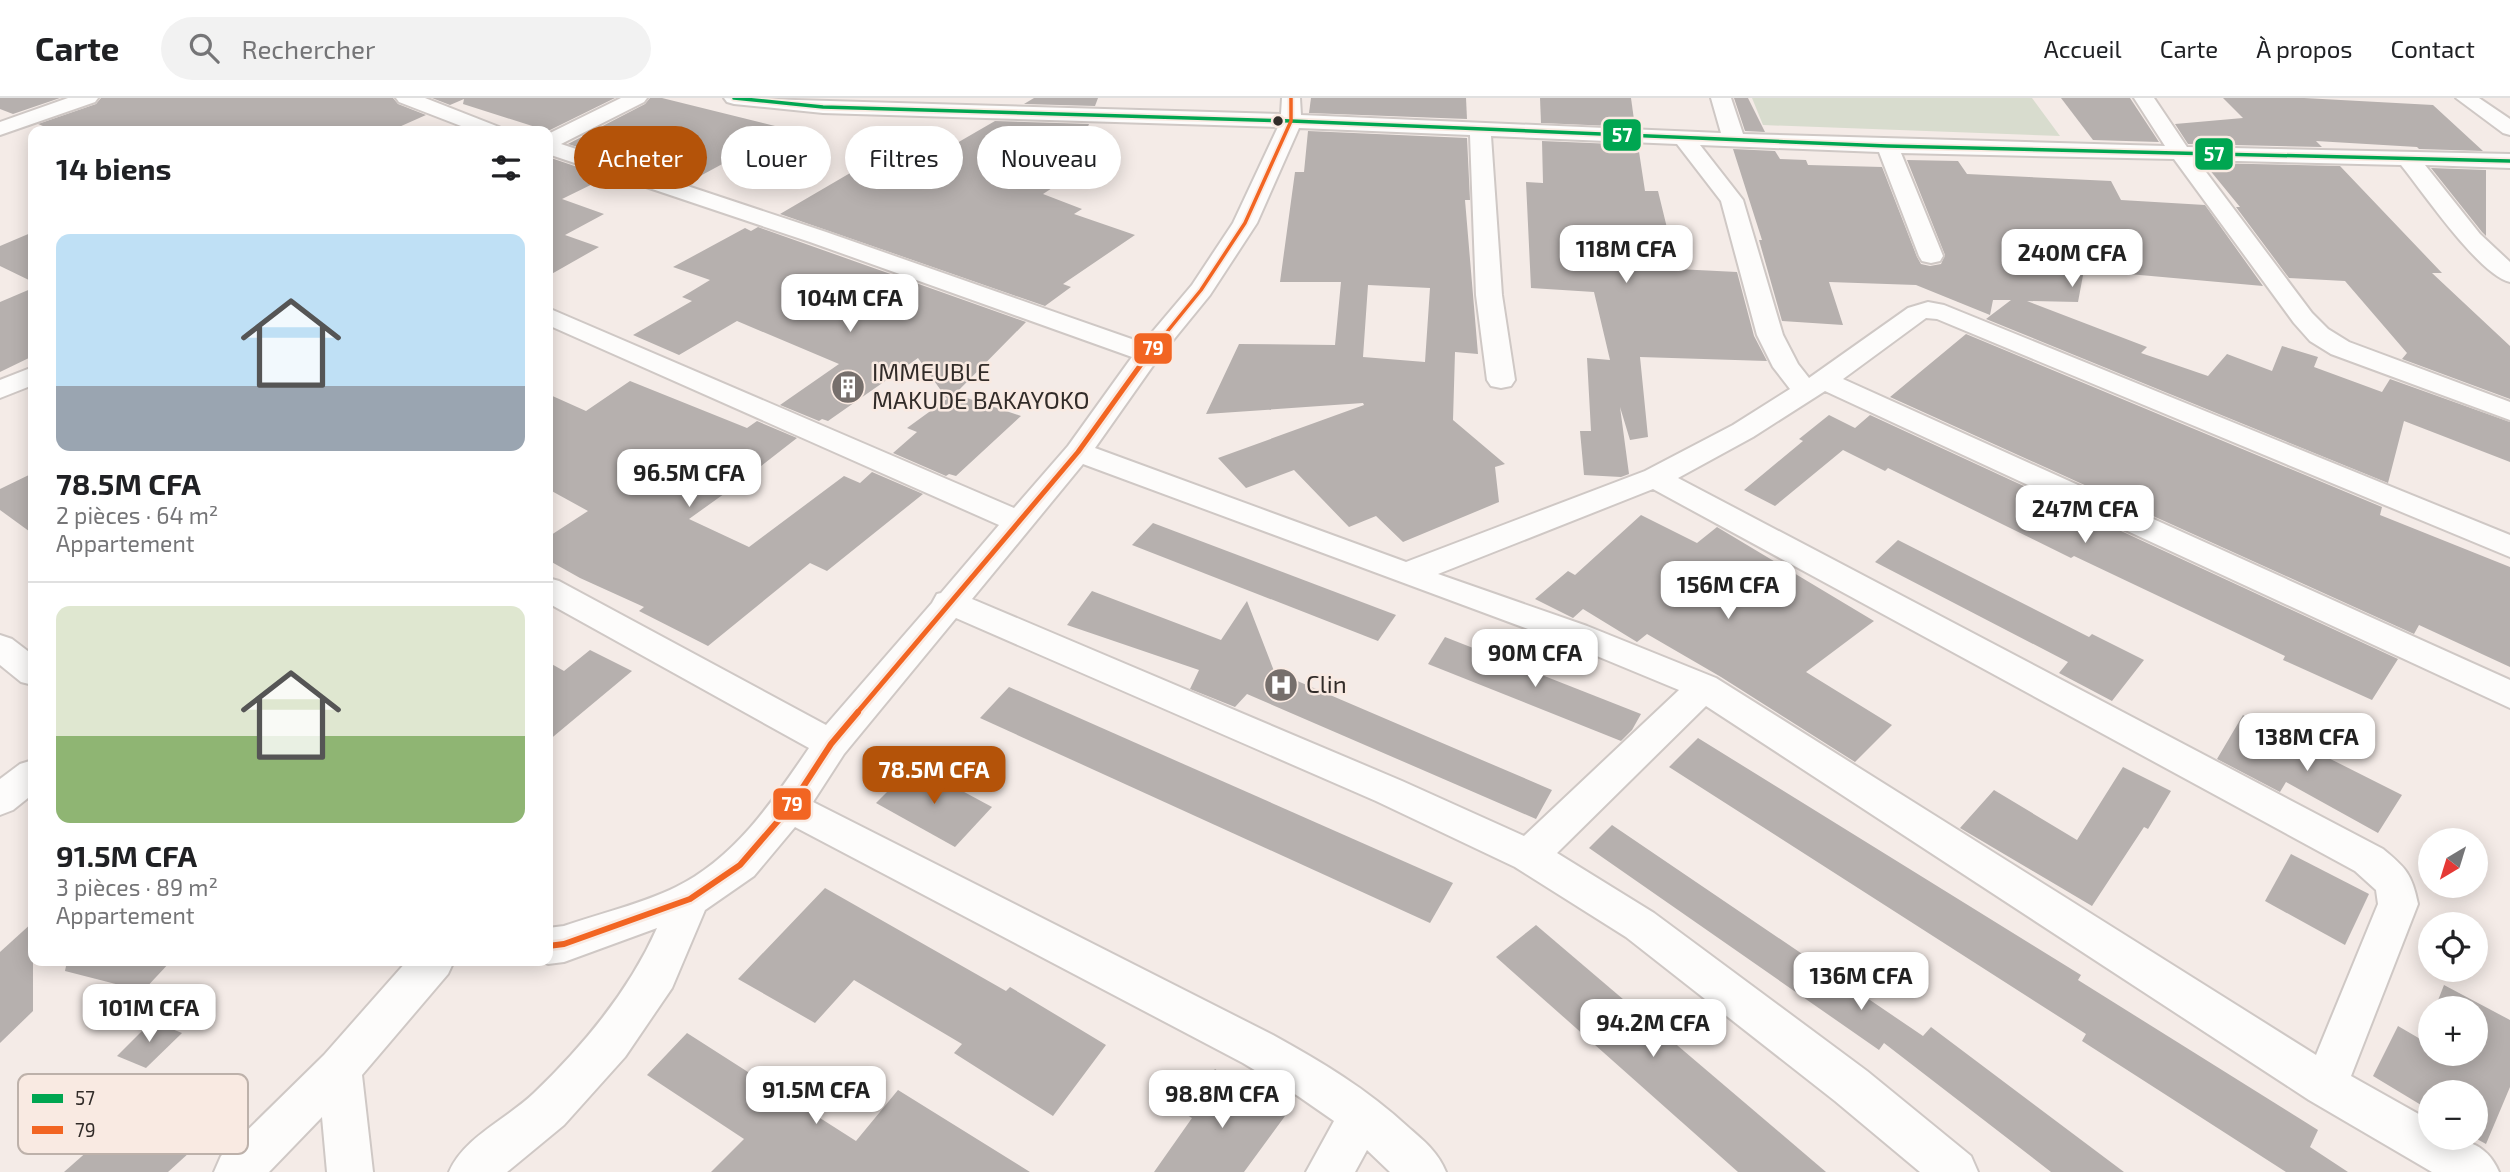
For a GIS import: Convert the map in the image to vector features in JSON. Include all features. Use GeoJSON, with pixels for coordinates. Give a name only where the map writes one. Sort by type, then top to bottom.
{"type":"FeatureCollection","features":[{"type":"Feature","properties":{"kind":"street"},"geometry":{"type":"LineString","coordinates":[[0,129],[88,98]]}},
{"type":"Feature","properties":{"kind":"street"},"geometry":{"type":"LineString","coordinates":[[406,98],[480,126]]}},
{"type":"Feature","properties":{"kind":"street"},"geometry":{"type":"LineString","coordinates":[[553,141],[637,98]]}},
{"type":"Feature","properties":{"kind":"street"},"geometry":{"type":"LineString","coordinates":[[734,98],[823,107],[1291,110],[1480,129],[1684,138],[2182,155],[2510,161]]}},
{"type":"Feature","properties":{"kind":"street"},"geometry":{"type":"LineString","coordinates":[[1721,98],[1734,139]]}},
{"type":"Feature","properties":{"kind":"street"},"geometry":{"type":"LineString","coordinates":[[2144,98],[2182,155],[2303,318],[2319,335],[2340,348],[2510,412]]}},
{"type":"Feature","properties":{"kind":"street"},"geometry":{"type":"LineString","coordinates":[[2466,98],[2510,129]]}},
{"type":"Feature","properties":{"kind":"street"},"geometry":{"type":"LineString","coordinates":[[553,945],[564,944],[690,900],[740,864],[790,807],[831,744],[1077,452],[1148,354],[1201,289],[1245,223],[1291,110]]}},
{"type":"Feature","properties":{"kind":"street"},"geometry":{"type":"LineString","coordinates":[[438,126],[460,118]]}},
{"type":"Feature","properties":{"kind":"street"},"geometry":{"type":"LineString","coordinates":[[1480,129],[1489,295],[1501,380]]}},
{"type":"Feature","properties":{"kind":"street"},"geometry":{"type":"LineString","coordinates":[[1684,138],[1732,200],[1770,335],[1786,367],[1815,385],[2510,695]]}},
{"type":"Feature","properties":{"kind":"street"},"geometry":{"type":"LineString","coordinates":[[553,146],[1148,354]]}},
{"type":"Feature","properties":{"kind":"street"},"geometry":{"type":"LineString","coordinates":[[1887,146],[1931,256]]}},
{"type":"Feature","properties":{"kind":"street"},"geometry":{"type":"LineString","coordinates":[[2409,159],[2473,239],[2510,275]]}},
{"type":"Feature","properties":{"kind":"street"},"geometry":{"type":"LineString","coordinates":[[2475,160],[2510,174]]}},
{"type":"Feature","properties":{"kind":"street"},"geometry":{"type":"LineString","coordinates":[[1406,574],[1654,478],[1743,431],[1815,385],[1917,313],[1928,310],[1944,313],[2510,547]]}},
{"type":"Feature","properties":{"kind":"street"},"geometry":{"type":"LineString","coordinates":[[553,318],[1018,522]]}},
{"type":"Feature","properties":{"kind":"street"},"geometry":{"type":"LineString","coordinates":[[0,390],[28,377]]}},
{"type":"Feature","properties":{"kind":"street"},"geometry":{"type":"LineString","coordinates":[[1077,452],[1575,634],[1704,687],[2325,1084],[2476,1172]]}},
{"type":"Feature","properties":{"kind":"street"},"geometry":{"type":"LineString","coordinates":[[1654,478],[2369,860],[2394,882],[2398,904],[2325,1084]]}},
{"type":"Feature","properties":{"kind":"street"},"geometry":{"type":"LineString","coordinates":[[553,592],[831,744]]}},
{"type":"Feature","properties":{"kind":"street"},"geometry":{"type":"LineString","coordinates":[[948,602],[1389,791],[1529,856],[1640,925],[1851,1086],[1955,1172]]}},
{"type":"Feature","properties":{"kind":"street"},"geometry":{"type":"LineString","coordinates":[[0,647],[28,669]]}},
{"type":"Feature","properties":{"kind":"street"},"geometry":{"type":"LineString","coordinates":[[1529,856],[1704,687]]}},
{"type":"Feature","properties":{"kind":"street"},"geometry":{"type":"LineString","coordinates":[[0,800],[28,778]]}},
{"type":"Feature","properties":{"kind":"street"},"geometry":{"type":"LineString","coordinates":[[790,807],[1258,1049],[1314,1081],[1363,1115],[1423,1172]]}},
{"type":"Feature","properties":{"kind":"street"},"geometry":{"type":"LineString","coordinates":[[472,1172],[548,1110],[610,1044],[657,975],[690,900]]}},
{"type":"Feature","properties":{"kind":"street"},"geometry":{"type":"LineString","coordinates":[[237,1172],[339,1069],[429,966]]}},
{"type":"Feature","properties":{"kind":"street"},"geometry":{"type":"LineString","coordinates":[[339,1069],[351,1172]]}},
{"type":"Feature","properties":{"kind":"street"},"geometry":{"type":"LineString","coordinates":[[1329,1172],[1363,1115]]}},
{"type":"Feature","properties":{"kind":"shaded area"},"geometry":{"type":"Polygon","coordinates":[[[1752,98],[2032,98],[2060,136],[1763,125],[1752,98]]]}},
{"type":"Feature","properties":{"kind":"building"},"geometry":{"type":"Polygon","coordinates":[[[0,98],[60,98],[13,114],[0,109],[0,98]]]}},
{"type":"Feature","properties":{"kind":"building"},"geometry":{"type":"Polygon","coordinates":[[[101,98],[393,98],[398,104],[426,115],[401,126],[38,124],[96,104],[101,98]]]}},
{"type":"Feature","properties":{"kind":"building"},"geometry":{"type":"Polygon","coordinates":[[[432,98],[615,98],[553,129],[553,126],[532,126],[463,104],[464,99],[450,105],[432,98]]]}},
{"type":"Feature","properties":{"kind":"building"},"geometry":{"type":"Polygon","coordinates":[[[650,98],[662,98],[775,126],[721,126],[721,165],[707,172],[707,126],[603,126],[645,104],[650,98]]]}},
{"type":"Feature","properties":{"kind":"building"},"geometry":{"type":"Polygon","coordinates":[[[1034,98],[1098,98],[1095,106],[1024,104],[1034,98]]]}},
{"type":"Feature","properties":{"kind":"building"},"geometry":{"type":"Polygon","coordinates":[[[1311,98],[1466,98],[1467,119],[1309,113],[1311,98]]]}},
{"type":"Feature","properties":{"kind":"building"},"geometry":{"type":"Polygon","coordinates":[[[1540,98],[1631,98],[1635,127],[1541,123],[1540,98]]]}},
{"type":"Feature","properties":{"kind":"building"},"geometry":{"type":"Polygon","coordinates":[[[1734,98],[1748,98],[1765,132],[1745,131],[1734,98]]]}},
{"type":"Feature","properties":{"kind":"building"},"geometry":{"type":"Polygon","coordinates":[[[2061,98],[2130,98],[2159,142],[2093,140],[2061,98]]]}},
{"type":"Feature","properties":{"kind":"building"},"geometry":{"type":"Polygon","coordinates":[[[2223,98],[2304,98],[2433,105],[2483,151],[2316,141],[2322,147],[2188,144],[2175,124],[2243,118],[2223,98]]]}},
{"type":"Feature","properties":{"kind":"building"},"geometry":{"type":"Polygon","coordinates":[[[995,121],[1089,124],[1088,126],[986,126],[995,121]]]}},
{"type":"Feature","properties":{"kind":"building"},"geometry":{"type":"Polygon","coordinates":[[[977,131],[977,189],[1051,189],[1043,194],[1082,209],[1074,214],[1135,235],[1063,284],[1071,287],[1045,306],[780,214],[823,189],[831,189],[831,184],[845,176],[845,189],[963,189],[963,140],[977,131]]]}},
{"type":"Feature","properties":{"kind":"building"},"geometry":{"type":"Polygon","coordinates":[[[1308,131],[1467,138],[1470,200],[1465,200],[1478,354],[1455,352],[1453,420],[1505,464],[1495,467],[1499,502],[1403,542],[1376,516],[1349,527],[1294,470],[1246,488],[1218,458],[1364,405],[1206,414],[1239,344],[1335,345],[1341,282],[1280,282],[1295,172],[1304,172],[1308,131]],[[1368,285],[1363,357],[1425,362],[1430,288],[1368,285]]]}},
{"type":"Feature","properties":{"kind":"building"},"geometry":{"type":"Polygon","coordinates":[[[1542,141],[1638,145],[1645,191],[1658,191],[1677,269],[1737,272],[1754,336],[1767,361],[1640,357],[1648,437],[1630,440],[1620,407],[1629,474],[1621,477],[1584,475],[1580,431],[1591,431],[1587,358],[1610,360],[1594,292],[1531,288],[1526,182],[1543,183],[1542,141]]]}},
{"type":"Feature","properties":{"kind":"building"},"geometry":{"type":"Polygon","coordinates":[[[1733,149],[1775,151],[1780,159],[1806,160],[1808,165],[1882,167],[1917,257],[1921,264],[1930,266],[1941,264],[1945,255],[1907,160],[1958,161],[1967,174],[2111,181],[2121,200],[2205,205],[2263,286],[2084,270],[2078,302],[2027,301],[2147,347],[2141,353],[2208,376],[2227,354],[2272,371],[2282,346],[2318,357],[2314,367],[2382,392],[2390,379],[2510,422],[2510,462],[2404,421],[2388,483],[1986,319],[2011,300],[1993,300],[1990,315],[1916,285],[1829,282],[1843,325],[1782,321],[1759,240],[1762,240],[1733,149]]]}},
{"type":"Feature","properties":{"kind":"building"},"geometry":{"type":"Polygon","coordinates":[[[553,159],[574,166],[574,189],[582,189],[562,199],[604,214],[565,235],[599,247],[553,273],[553,159]]]}},
{"type":"Feature","properties":{"kind":"building"},"geometry":{"type":"Polygon","coordinates":[[[2204,163],[2340,166],[2442,273],[2432,273],[2510,346],[2510,399],[2402,359],[2407,353],[2345,281],[2289,278],[2236,207],[2240,207],[2204,163]]]}},
{"type":"Feature","properties":{"kind":"building"},"geometry":{"type":"Polygon","coordinates":[[[2431,168],[2486,170],[2486,236],[2482,232],[2431,168]]]}},
{"type":"Feature","properties":{"kind":"building"},"geometry":{"type":"Polygon","coordinates":[[[758,227],[1026,322],[955,394],[1021,416],[956,476],[946,476],[893,453],[917,432],[907,428],[947,399],[918,358],[828,421],[819,421],[780,405],[839,364],[737,321],[679,355],[633,335],[692,301],[682,297],[710,280],[673,267],[745,228],[751,231],[758,227]]]}},
{"type":"Feature","properties":{"kind":"building"},"geometry":{"type":"Polygon","coordinates":[[[28,234],[28,280],[0,266],[0,246],[28,234]]]}},
{"type":"Feature","properties":{"kind":"building"},"geometry":{"type":"Polygon","coordinates":[[[28,290],[28,358],[0,372],[0,302],[28,290]]]}},
{"type":"Feature","properties":{"kind":"building"},"geometry":{"type":"Polygon","coordinates":[[[1966,334],[2382,507],[2380,515],[2510,567],[2510,667],[2419,625],[2414,634],[1890,397],[1966,334]]]}},
{"type":"Feature","properties":{"kind":"building"},"geometry":{"type":"Polygon","coordinates":[[[630,381],[747,428],[757,421],[797,438],[689,519],[749,547],[844,476],[860,483],[872,472],[923,494],[827,571],[810,563],[708,646],[639,611],[644,607],[553,563],[553,534],[588,511],[553,492],[553,396],[586,411],[630,381]]]}},
{"type":"Feature","properties":{"kind":"building"},"geometry":{"type":"Polygon","coordinates":[[[1829,415],[1855,428],[1870,415],[2398,659],[2372,700],[2283,660],[2285,656],[2074,556],[2071,558],[1888,468],[1885,471],[1843,450],[1775,506],[1744,490],[1803,441],[1799,439],[1829,415]]]}},
{"type":"Feature","properties":{"kind":"building"},"geometry":{"type":"Polygon","coordinates":[[[28,475],[28,530],[0,510],[0,489],[28,475]]]}},
{"type":"Feature","properties":{"kind":"building"},"geometry":{"type":"Polygon","coordinates":[[[1641,515],[1697,543],[1717,527],[1874,621],[1806,672],[1892,725],[1855,762],[1721,677],[1647,634],[1637,642],[1583,609],[1573,618],[1535,599],[1568,571],[1575,575],[1641,515]]]}},
{"type":"Feature","properties":{"kind":"building"},"geometry":{"type":"Polygon","coordinates":[[[1153,523],[1396,615],[1378,641],[1132,545],[1153,523]]]}},
{"type":"Feature","properties":{"kind":"building"},"geometry":{"type":"Polygon","coordinates":[[[1898,540],[2089,637],[2092,634],[2144,660],[2112,701],[2059,673],[2068,662],[1875,562],[1898,540]]]}},
{"type":"Feature","properties":{"kind":"building"},"geometry":{"type":"Polygon","coordinates":[[[1092,591],[1221,640],[1247,601],[1274,671],[1552,790],[1536,819],[1247,694],[1235,707],[1190,689],[1199,670],[1067,625],[1092,591]]]}},
{"type":"Feature","properties":{"kind":"building"},"geometry":{"type":"Polygon","coordinates":[[[1445,637],[1641,714],[1632,730],[1621,741],[1428,664],[1445,637]]]}},
{"type":"Feature","properties":{"kind":"building"},"geometry":{"type":"Polygon","coordinates":[[[590,650],[632,671],[553,737],[553,665],[564,671],[590,650]]]}},
{"type":"Feature","properties":{"kind":"building"},"geometry":{"type":"Polygon","coordinates":[[[1009,687],[1453,883],[1430,923],[980,718],[1009,687]]]}},
{"type":"Feature","properties":{"kind":"building"},"geometry":{"type":"Polygon","coordinates":[[[2243,715],[2402,795],[2378,833],[2286,782],[2280,792],[2217,759],[2243,715]]]}},
{"type":"Feature","properties":{"kind":"building"},"geometry":{"type":"Polygon","coordinates":[[[1698,738],[2081,975],[2078,980],[2318,1130],[2310,1147],[2348,1172],[2286,1172],[2082,1041],[2086,1034],[1669,767],[1698,738]]]}},
{"type":"Feature","properties":{"kind":"building"},"geometry":{"type":"Polygon","coordinates":[[[914,765],[992,807],[955,847],[876,803],[914,765]]]}},
{"type":"Feature","properties":{"kind":"building"},"geometry":{"type":"Polygon","coordinates":[[[2123,767],[2171,791],[2148,829],[2144,827],[2092,906],[1960,828],[1994,790],[2077,840],[2123,767]]]}},
{"type":"Feature","properties":{"kind":"building"},"geometry":{"type":"Polygon","coordinates":[[[1612,825],[1923,1036],[1931,1027],[2124,1172],[2051,1172],[1884,1043],[1879,1050],[1589,848],[1612,825]]]}},
{"type":"Feature","properties":{"kind":"building"},"geometry":{"type":"Polygon","coordinates":[[[2291,854],[2369,894],[2345,945],[2265,901],[2291,854]]]}},
{"type":"Feature","properties":{"kind":"building"},"geometry":{"type":"Polygon","coordinates":[[[825,888],[1006,991],[1010,987],[1106,1045],[1053,1116],[954,1053],[962,1044],[854,980],[815,1023],[738,979],[825,888]]]}},
{"type":"Feature","properties":{"kind":"building"},"geometry":{"type":"Polygon","coordinates":[[[1536,925],[1826,1172],[1738,1172],[1496,957],[1536,925]]]}},
{"type":"Feature","properties":{"kind":"building"},"geometry":{"type":"Polygon","coordinates":[[[28,927],[28,966],[33,966],[33,1011],[0,1043],[0,952],[28,927]]]}},
{"type":"Feature","properties":{"kind":"building"},"geometry":{"type":"Polygon","coordinates":[[[66,966],[166,966],[143,991],[65,971],[66,966]]]}},
{"type":"Feature","properties":{"kind":"building"},"geometry":{"type":"Polygon","coordinates":[[[2444,985],[2465,996],[2440,996],[2444,985]]]}},
{"type":"Feature","properties":{"kind":"building"},"geometry":{"type":"Polygon","coordinates":[[[2488,1008],[2510,1020],[2510,1087],[2488,1139],[2488,1080],[2418,1080],[2418,1103],[2373,1076],[2398,1026],[2418,1038],[2418,1066],[2488,1066],[2488,1008]]]}},
{"type":"Feature","properties":{"kind":"building"},"geometry":{"type":"Polygon","coordinates":[[[152,1021],[182,1033],[146,1068],[117,1056],[152,1021]]]}},
{"type":"Feature","properties":{"kind":"building"},"geometry":{"type":"Polygon","coordinates":[[[687,1033],[856,1141],[898,1090],[1030,1172],[711,1172],[744,1139],[647,1075],[687,1033]]]}},
{"type":"Feature","properties":{"kind":"building"},"geometry":{"type":"Polygon","coordinates":[[[1215,1069],[1285,1116],[1244,1172],[1154,1172],[1192,1118],[1182,1112],[1215,1069]]]}},
{"type":"Feature","properties":{"kind":"building"},"geometry":{"type":"Polygon","coordinates":[[[84,1154],[188,1154],[168,1172],[64,1172],[84,1154]]]}},
{"type":"Feature","properties":{"kind":"transit line","name":"57"},"geometry":{"type":"LineString","coordinates":[[734,98],[823,107],[1291,121],[1887,146],[2510,161]]}},
{"type":"Feature","properties":{"kind":"transit line","name":"79"},"geometry":{"type":"LineString","coordinates":[[553,945],[564,944],[690,899],[740,865],[790,807],[831,744],[1078,452],[1148,354],[1201,290],[1245,223],[1291,121],[1291,98]]}},
{"type":"Feature","properties":{"kind":"place","name":"IMMEUBLE MAKUDE BAKAYOKO"},"geometry":{"type":"Point","coordinates":[848,387]}},
{"type":"Feature","properties":{"kind":"place","name":"Clin"},"geometry":{"type":"Point","coordinates":[1281,685]}}]}
